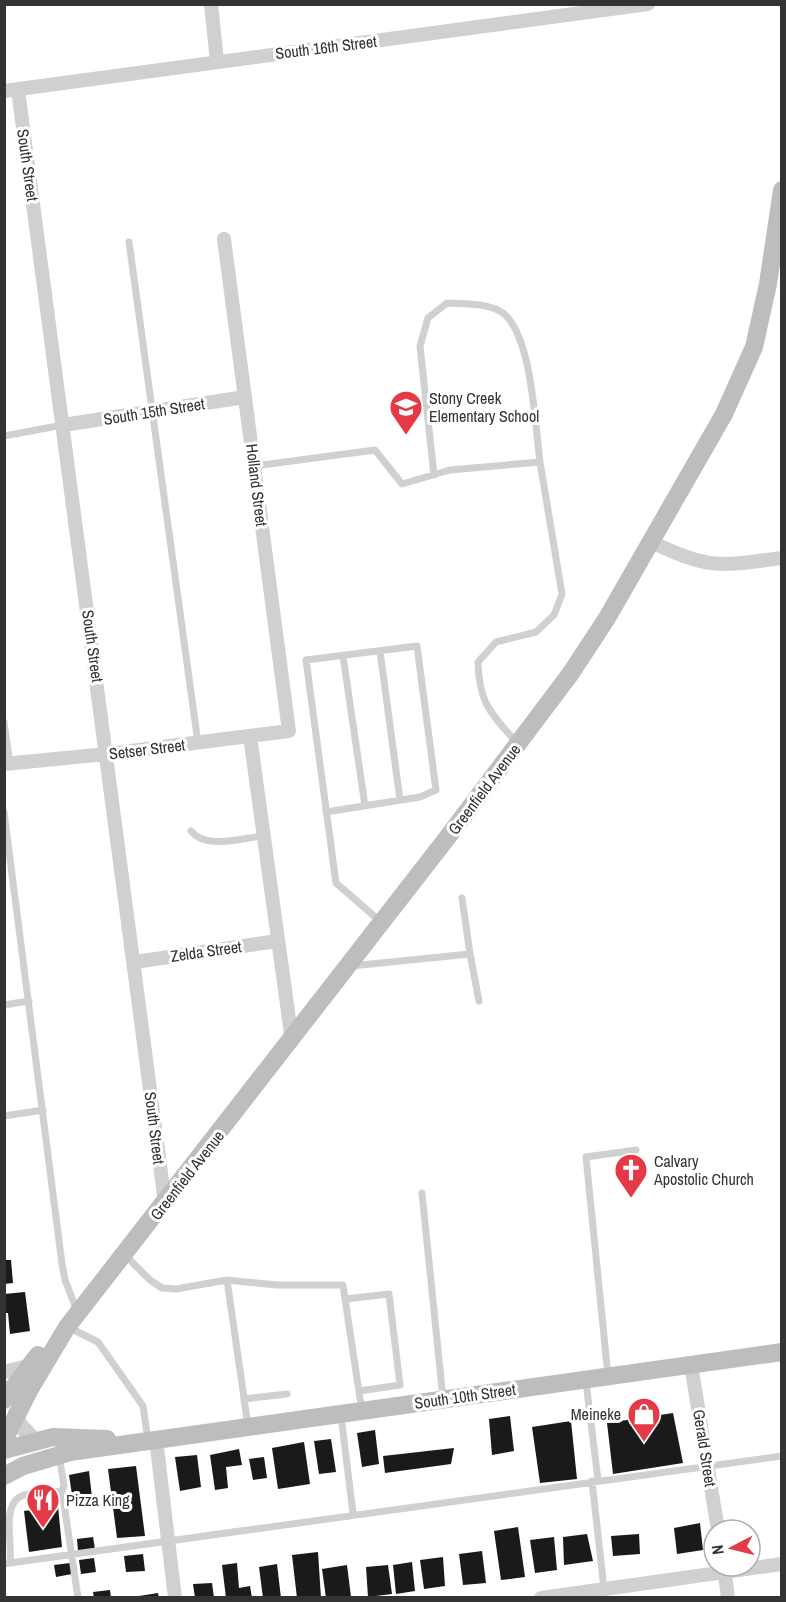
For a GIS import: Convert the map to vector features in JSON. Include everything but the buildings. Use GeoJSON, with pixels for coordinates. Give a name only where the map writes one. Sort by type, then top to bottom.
{"type":"FeatureCollection","features":[{"type":"Feature","properties":{"kind":"main road","name":"Greenfield Avenue"},"geometry":{"type":"LineString","coordinates":[[10,1407],[73,1320],[292,1041],[583,654],[652,542],[724,414],[754,347],[768,284],[782,190]]}},
{"type":"Feature","properties":{"kind":"main road","name":"Greenfield Avenue"},"geometry":{"type":"LineString","coordinates":[[4,1440],[10,1407],[31,1365],[73,1320]]}},
{"type":"Feature","properties":{"kind":"main road","name":"South 10th Street"},"geometry":{"type":"LineString","coordinates":[[4,1476],[23,1466],[59,1455],[152,1439],[782,1352]]}},
{"type":"Feature","properties":{"kind":"main road","name":"South 10th Street"},"geometry":{"type":"LineString","coordinates":[[4,1451],[35,1441],[83,1437],[152,1439]]}},
{"type":"Feature","properties":{"kind":"main road"},"geometry":{"type":"LineString","coordinates":[[4,1451],[7,1463],[4,1476]]}},
{"type":"Feature","properties":{"kind":"street"},"geometry":{"type":"LineString","coordinates":[[211,4],[217,61]]}},
{"type":"Feature","properties":{"kind":"street","name":"South 16th Street"},"geometry":{"type":"LineString","coordinates":[[11,90],[648,4]]}},
{"type":"Feature","properties":{"kind":"street","name":"South Street"},"geometry":{"type":"LineString","coordinates":[[11,90],[63,425],[165,1203]]}},
{"type":"Feature","properties":{"kind":"street","name":"Holland Street"},"geometry":{"type":"LineString","coordinates":[[224,239],[289,731]]}},
{"type":"Feature","properties":{"kind":"street","name":"South 15th Street"},"geometry":{"type":"LineString","coordinates":[[63,425],[245,397]]}},
{"type":"Feature","properties":{"kind":"street"},"geometry":{"type":"LineString","coordinates":[[652,542],[683,557],[710,565],[782,558]]}},
{"type":"Feature","properties":{"kind":"street","name":"Setser Street"},"geometry":{"type":"LineString","coordinates":[[7,764],[289,731]]}},
{"type":"Feature","properties":{"kind":"street"},"geometry":{"type":"LineString","coordinates":[[250,736],[292,1041]]}},
{"type":"Feature","properties":{"kind":"street","name":"Zelda Street"},"geometry":{"type":"LineString","coordinates":[[135,962],[277,940]]}},
{"type":"Feature","properties":{"kind":"street"},"geometry":{"type":"LineString","coordinates":[[4,1372],[31,1365]]}},
{"type":"Feature","properties":{"kind":"street","name":"Gerald Street"},"geometry":{"type":"LineString","coordinates":[[691,1365],[716,1518]]}},
{"type":"Feature","properties":{"kind":"street"},"geometry":{"type":"LineString","coordinates":[[10,1407],[19,1424],[35,1441]]}},
{"type":"Feature","properties":{"kind":"street"},"geometry":{"type":"LineString","coordinates":[[152,1439],[175,1598]]}},
{"type":"Feature","properties":{"kind":"street"},"geometry":{"type":"LineString","coordinates":[[762,1566],[782,1564]]}},
{"type":"Feature","properties":{"kind":"street"},"geometry":{"type":"LineString","coordinates":[[541,1598],[702,1573]]}},
{"type":"Feature","properties":{"kind":"street"},"geometry":{"type":"LineString","coordinates":[[726,1578],[728,1598]]}},
{"type":"Feature","properties":{"kind":"lane"},"geometry":{"type":"LineString","coordinates":[[129,242],[198,743]]}},
{"type":"Feature","properties":{"kind":"lane"},"geometry":{"type":"LineString","coordinates":[[434,475],[420,346],[428,318],[447,303],[474,304],[500,310],[518,330],[525,350],[540,462],[562,594],[554,615],[536,632],[496,642],[478,662],[478,686],[488,710],[518,743]]}},
{"type":"Feature","properties":{"kind":"lane"},"geometry":{"type":"LineString","coordinates":[[4,436],[63,425]]}},
{"type":"Feature","properties":{"kind":"lane"},"geometry":{"type":"LineString","coordinates":[[254,466],[375,450],[402,484],[450,470],[540,462]]}},
{"type":"Feature","properties":{"kind":"lane"},"geometry":{"type":"LineString","coordinates":[[326,812],[420,797],[436,790],[417,646],[306,660],[326,812],[336,883],[381,922]]}},
{"type":"Feature","properties":{"kind":"lane"},"geometry":{"type":"LineString","coordinates":[[380,651],[400,800]]}},
{"type":"Feature","properties":{"kind":"lane"},"geometry":{"type":"LineString","coordinates":[[343,656],[365,806]]}},
{"type":"Feature","properties":{"kind":"lane"},"geometry":{"type":"LineString","coordinates":[[4,722],[7,764]]}},
{"type":"Feature","properties":{"kind":"lane"},"geometry":{"type":"LineString","coordinates":[[4,812],[63,1272],[73,1320],[98,1342],[143,1406],[152,1439]]}},
{"type":"Feature","properties":{"kind":"lane"},"geometry":{"type":"LineString","coordinates":[[191,831],[196,838],[209,842],[263,836]]}},
{"type":"Feature","properties":{"kind":"lane"},"geometry":{"type":"LineString","coordinates":[[462,898],[479,1001]]}},
{"type":"Feature","properties":{"kind":"lane"},"geometry":{"type":"LineString","coordinates":[[348,966],[377,965],[470,954]]}},
{"type":"Feature","properties":{"kind":"lane"},"geometry":{"type":"LineString","coordinates":[[4,1005],[29,1001]]}},
{"type":"Feature","properties":{"kind":"lane"},"geometry":{"type":"LineString","coordinates":[[4,1116],[43,1110]]}},
{"type":"Feature","properties":{"kind":"lane"},"geometry":{"type":"LineString","coordinates":[[608,1376],[586,1157],[636,1150]]}},
{"type":"Feature","properties":{"kind":"lane"},"geometry":{"type":"LineString","coordinates":[[422,1193],[443,1399]]}},
{"type":"Feature","properties":{"kind":"lane"},"geometry":{"type":"LineString","coordinates":[[125,1254],[150,1280],[162,1288],[176,1289],[227,1280],[277,1285],[343,1285],[362,1411]]}},
{"type":"Feature","properties":{"kind":"lane"},"geometry":{"type":"LineString","coordinates":[[227,1280],[248,1426]]}},
{"type":"Feature","properties":{"kind":"lane"},"geometry":{"type":"LineString","coordinates":[[345,1299],[389,1294],[400,1385],[359,1391]]}},
{"type":"Feature","properties":{"kind":"lane"},"geometry":{"type":"LineString","coordinates":[[586,1380],[604,1589]]}},
{"type":"Feature","properties":{"kind":"lane"},"geometry":{"type":"LineString","coordinates":[[244,1399],[287,1394]]}},
{"type":"Feature","properties":{"kind":"lane"},"geometry":{"type":"LineString","coordinates":[[341,1413],[352,1514]]}},
{"type":"Feature","properties":{"kind":"lane"},"geometry":{"type":"LineString","coordinates":[[59,1455],[78,1598]]}},
{"type":"Feature","properties":{"kind":"lane"},"geometry":{"type":"LineString","coordinates":[[7,1564],[352,1514],[782,1456]]}},
{"type":"Feature","properties":{"kind":"lane"},"geometry":{"type":"LineString","coordinates":[[7,1564],[12,1555],[7,1519],[12,1504],[19,1497],[27,1494],[62,1490]]}},
{"type":"Feature","properties":{"kind":"place","name":"Stony Creek Elementary School"},"geometry":{"type":"Point","coordinates":[406,436]}},
{"type":"Feature","properties":{"kind":"place","name":"Calvary Apostolic Church"},"geometry":{"type":"Point","coordinates":[631,1199]}},
{"type":"Feature","properties":{"kind":"place","name":"Meineke"},"geometry":{"type":"Point","coordinates":[644,1443]}},
{"type":"Feature","properties":{"kind":"place","name":"Pizza King"},"geometry":{"type":"Point","coordinates":[43,1529]}}]}
